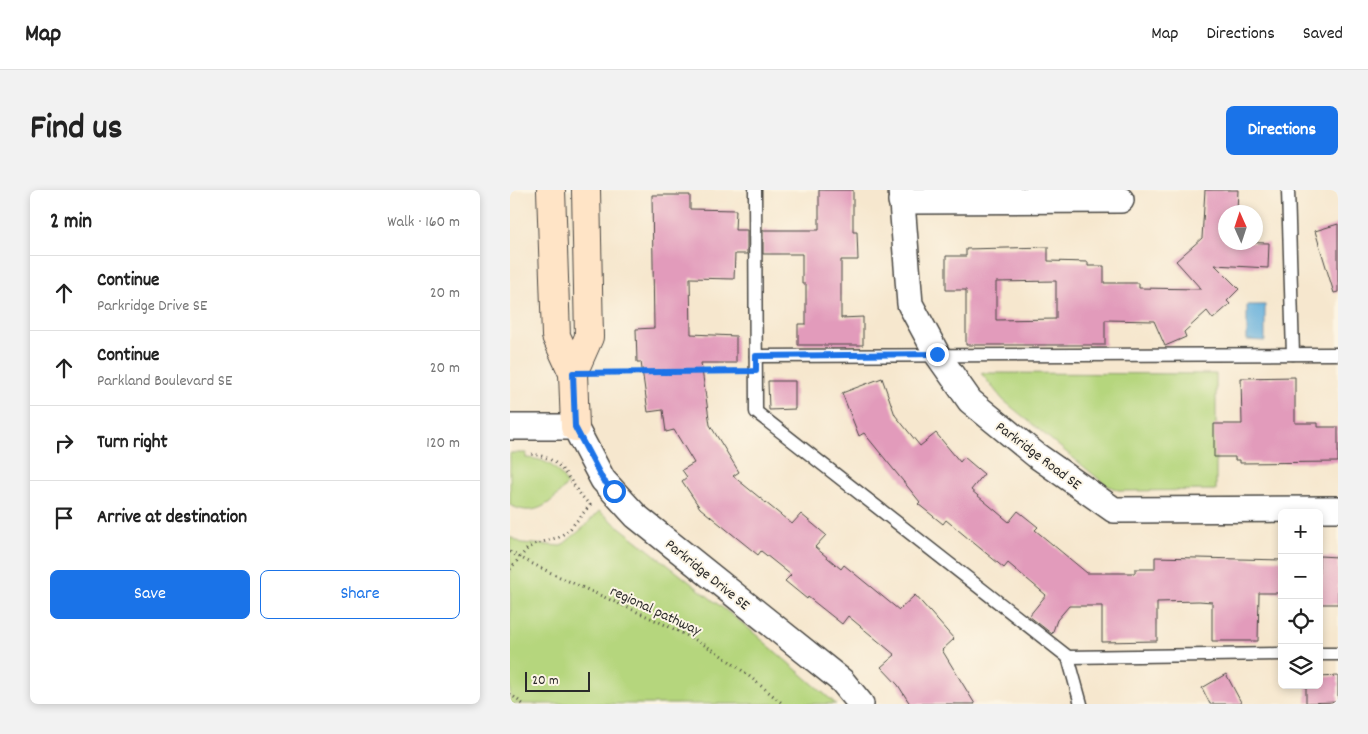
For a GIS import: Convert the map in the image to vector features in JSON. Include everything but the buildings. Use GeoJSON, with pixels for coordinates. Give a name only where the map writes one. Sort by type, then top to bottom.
{"type":"FeatureCollection","features":[{"type":"Feature","properties":{"kind":"street"},"geometry":{"type":"LineString","coordinates":[[510,427],[575,427],[573,373],[556,336],[551,190]]}},
{"type":"Feature","properties":{"kind":"street"},"geometry":{"type":"LineString","coordinates":[[573,373],[589,336],[586,190]]}},
{"type":"Feature","properties":{"kind":"street"},"geometry":{"type":"LineString","coordinates":[[901,195],[1121,200]]}},
{"type":"Feature","properties":{"kind":"street","name":"Parkridge Road SE"},"geometry":{"type":"LineString","coordinates":[[901,195],[910,304],[937,354],[970,401],[1036,456],[1114,510],[1338,509]]}},
{"type":"Feature","properties":{"kind":"street","name":"Parkridge Drive SE"},"geometry":{"type":"LineString","coordinates":[[575,427],[603,480],[636,516],[842,681],[861,704]]}},
{"type":"Feature","properties":{"kind":"lane"},"geometry":{"type":"LineString","coordinates":[[755,190],[756,412],[1068,656],[1081,704]]}},
{"type":"Feature","properties":{"kind":"lane"},"geometry":{"type":"LineString","coordinates":[[1288,190],[1293,354]]}},
{"type":"Feature","properties":{"kind":"lane"},"geometry":{"type":"LineString","coordinates":[[756,356],[1338,354]]}},
{"type":"Feature","properties":{"kind":"lane"},"geometry":{"type":"LineString","coordinates":[[1068,656],[1278,654]]}},
{"type":"Feature","properties":{"kind":"lane"},"geometry":{"type":"LineString","coordinates":[[1323,654],[1338,654]]}},
{"type":"Feature","properties":{"kind":"path"},"geometry":{"type":"LineString","coordinates":[[573,373],[756,371]]}},
{"type":"Feature","properties":{"kind":"path"},"geometry":{"type":"LineString","coordinates":[[510,569],[536,544],[559,537],[570,529],[590,504],[582,497],[562,467],[542,455],[529,454]]}},
{"type":"Feature","properties":{"kind":"path","name":"regional pathway"},"geometry":{"type":"LineString","coordinates":[[510,552],[692,637],[739,668],[783,704]]}},
{"type":"Feature","properties":{"kind":"path"},"geometry":{"type":"LineString","coordinates":[[510,694],[522,704]]}},
{"type":"Feature","properties":{"kind":"green space"},"geometry":{"type":"Polygon","coordinates":[[[981,373],[1216,374],[1216,490],[1121,491],[1106,485],[1003,400],[981,373]]]}},
{"type":"Feature","properties":{"kind":"green space"},"geometry":{"type":"Polygon","coordinates":[[[510,453],[526,453],[526,458],[546,462],[559,473],[567,484],[550,502],[536,509],[521,509],[510,505],[510,453]]]}},
{"type":"Feature","properties":{"kind":"green space"},"geometry":{"type":"Polygon","coordinates":[[[599,511],[747,627],[836,704],[510,704],[510,537],[522,543],[561,546],[583,528],[599,511]]]}},
{"type":"Feature","properties":{"kind":"water"},"geometry":{"type":"Polygon","coordinates":[[[1247,305],[1265,305],[1265,341],[1247,340],[1247,305]]]}},
{"type":"Feature","properties":{"kind":"route"},"geometry":{"type":"LineString","coordinates":[[614,491],[603,480],[575,427],[573,373],[756,371],[756,356],[937,354]]}}]}
